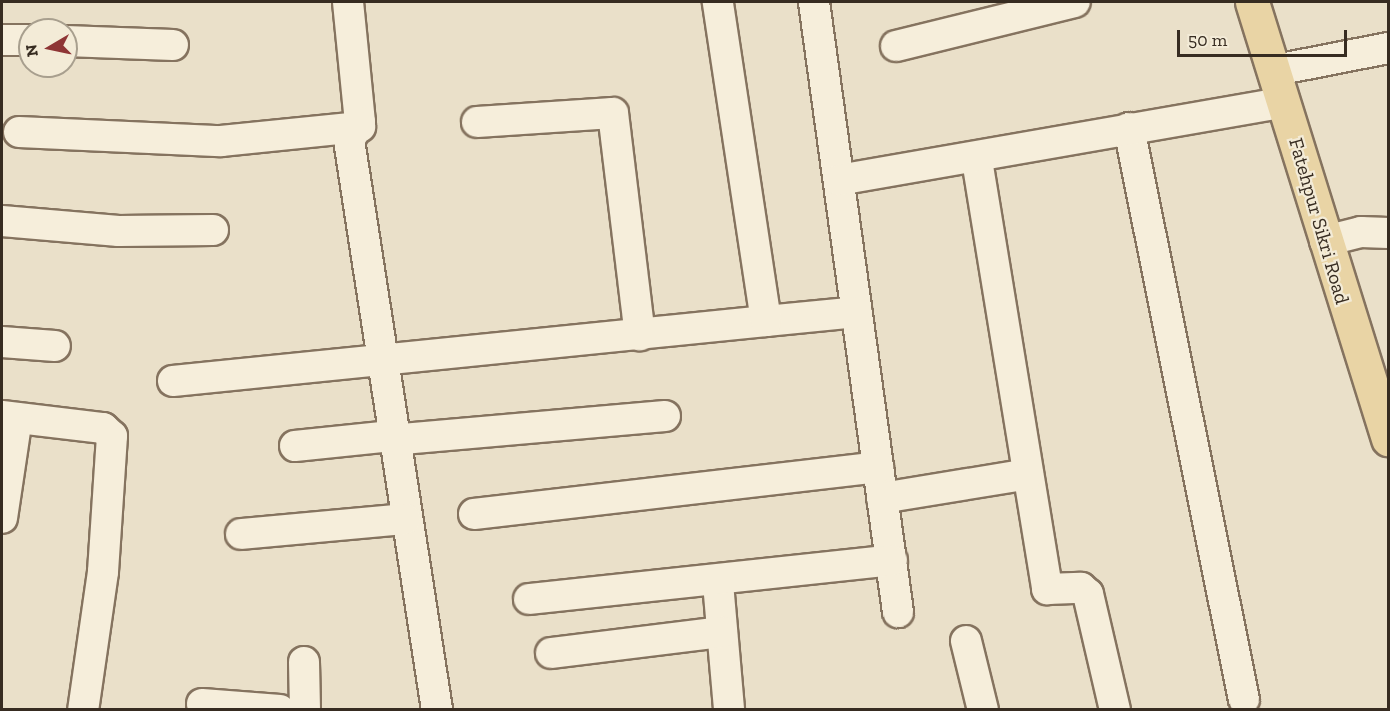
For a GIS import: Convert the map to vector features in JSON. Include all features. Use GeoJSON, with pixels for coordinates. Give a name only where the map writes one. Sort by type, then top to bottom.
{"type":"FeatureCollection","features":[{"type":"Feature","properties":{"kind":"main road","name":"Fatehpur Sikri Road"},"geometry":{"type":"LineString","coordinates":[[1252,2],[1389,440]]}},
{"type":"Feature","properties":{"kind":"street"},"geometry":{"type":"LineString","coordinates":[[348,2],[360,127],[349,140],[391,438],[437,710]]}},
{"type":"Feature","properties":{"kind":"street"},"geometry":{"type":"LineString","coordinates":[[718,2],[766,321]]}},
{"type":"Feature","properties":{"kind":"street"},"geometry":{"type":"LineString","coordinates":[[814,2],[898,612]]}},
{"type":"Feature","properties":{"kind":"street"},"geometry":{"type":"LineString","coordinates":[[896,46],[1037,7],[1075,2]]}},
{"type":"Feature","properties":{"kind":"street"},"geometry":{"type":"LineString","coordinates":[[2,40],[18,40]]}},
{"type":"Feature","properties":{"kind":"street"},"geometry":{"type":"LineString","coordinates":[[78,41],[173,45]]}},
{"type":"Feature","properties":{"kind":"street"},"geometry":{"type":"LineString","coordinates":[[1275,70],[1389,48]]}},
{"type":"Feature","properties":{"kind":"street"},"geometry":{"type":"LineString","coordinates":[[839,180],[977,160],[1129,128],[1284,102]]}},
{"type":"Feature","properties":{"kind":"street"},"geometry":{"type":"LineString","coordinates":[[477,122],[613,113],[640,335]]}},
{"type":"Feature","properties":{"kind":"street"},"geometry":{"type":"LineString","coordinates":[[19,132],[221,141],[360,127]]}},
{"type":"Feature","properties":{"kind":"street"},"geometry":{"type":"LineString","coordinates":[[1129,128],[1244,700]]}},
{"type":"Feature","properties":{"kind":"street"},"geometry":{"type":"LineString","coordinates":[[977,160],[1047,589],[1081,588],[1088,594],[1115,710]]}},
{"type":"Feature","properties":{"kind":"street"},"geometry":{"type":"LineString","coordinates":[[2,221],[118,231],[213,230]]}},
{"type":"Feature","properties":{"kind":"street"},"geometry":{"type":"LineString","coordinates":[[1325,241],[1361,232],[1389,233]]}},
{"type":"Feature","properties":{"kind":"street"},"geometry":{"type":"LineString","coordinates":[[173,381],[379,357],[640,335],[857,312]]}},
{"type":"Feature","properties":{"kind":"street"},"geometry":{"type":"LineString","coordinates":[[2,342],[55,346]]}},
{"type":"Feature","properties":{"kind":"street"},"geometry":{"type":"LineString","coordinates":[[295,446],[665,416]]}},
{"type":"Feature","properties":{"kind":"street"},"geometry":{"type":"LineString","coordinates":[[2,518],[10,417],[103,428],[112,436],[104,572],[83,710]]}},
{"type":"Feature","properties":{"kind":"street"},"geometry":{"type":"LineString","coordinates":[[474,514],[878,467]]}},
{"type":"Feature","properties":{"kind":"street"},"geometry":{"type":"LineString","coordinates":[[882,498],[1028,474]]}},
{"type":"Feature","properties":{"kind":"street"},"geometry":{"type":"LineString","coordinates":[[241,534],[405,519]]}},
{"type":"Feature","properties":{"kind":"street"},"geometry":{"type":"LineString","coordinates":[[529,599],[718,583],[892,560]]}},
{"type":"Feature","properties":{"kind":"street"},"geometry":{"type":"LineString","coordinates":[[718,583],[729,710]]}},
{"type":"Feature","properties":{"kind":"street"},"geometry":{"type":"LineString","coordinates":[[551,653],[722,632]]}},
{"type":"Feature","properties":{"kind":"street"},"geometry":{"type":"LineString","coordinates":[[966,641],[983,710]]}},
{"type":"Feature","properties":{"kind":"street"},"geometry":{"type":"LineString","coordinates":[[304,662],[305,710]]}},
{"type":"Feature","properties":{"kind":"street"},"geometry":{"type":"LineString","coordinates":[[202,704],[280,710]]}}]}
